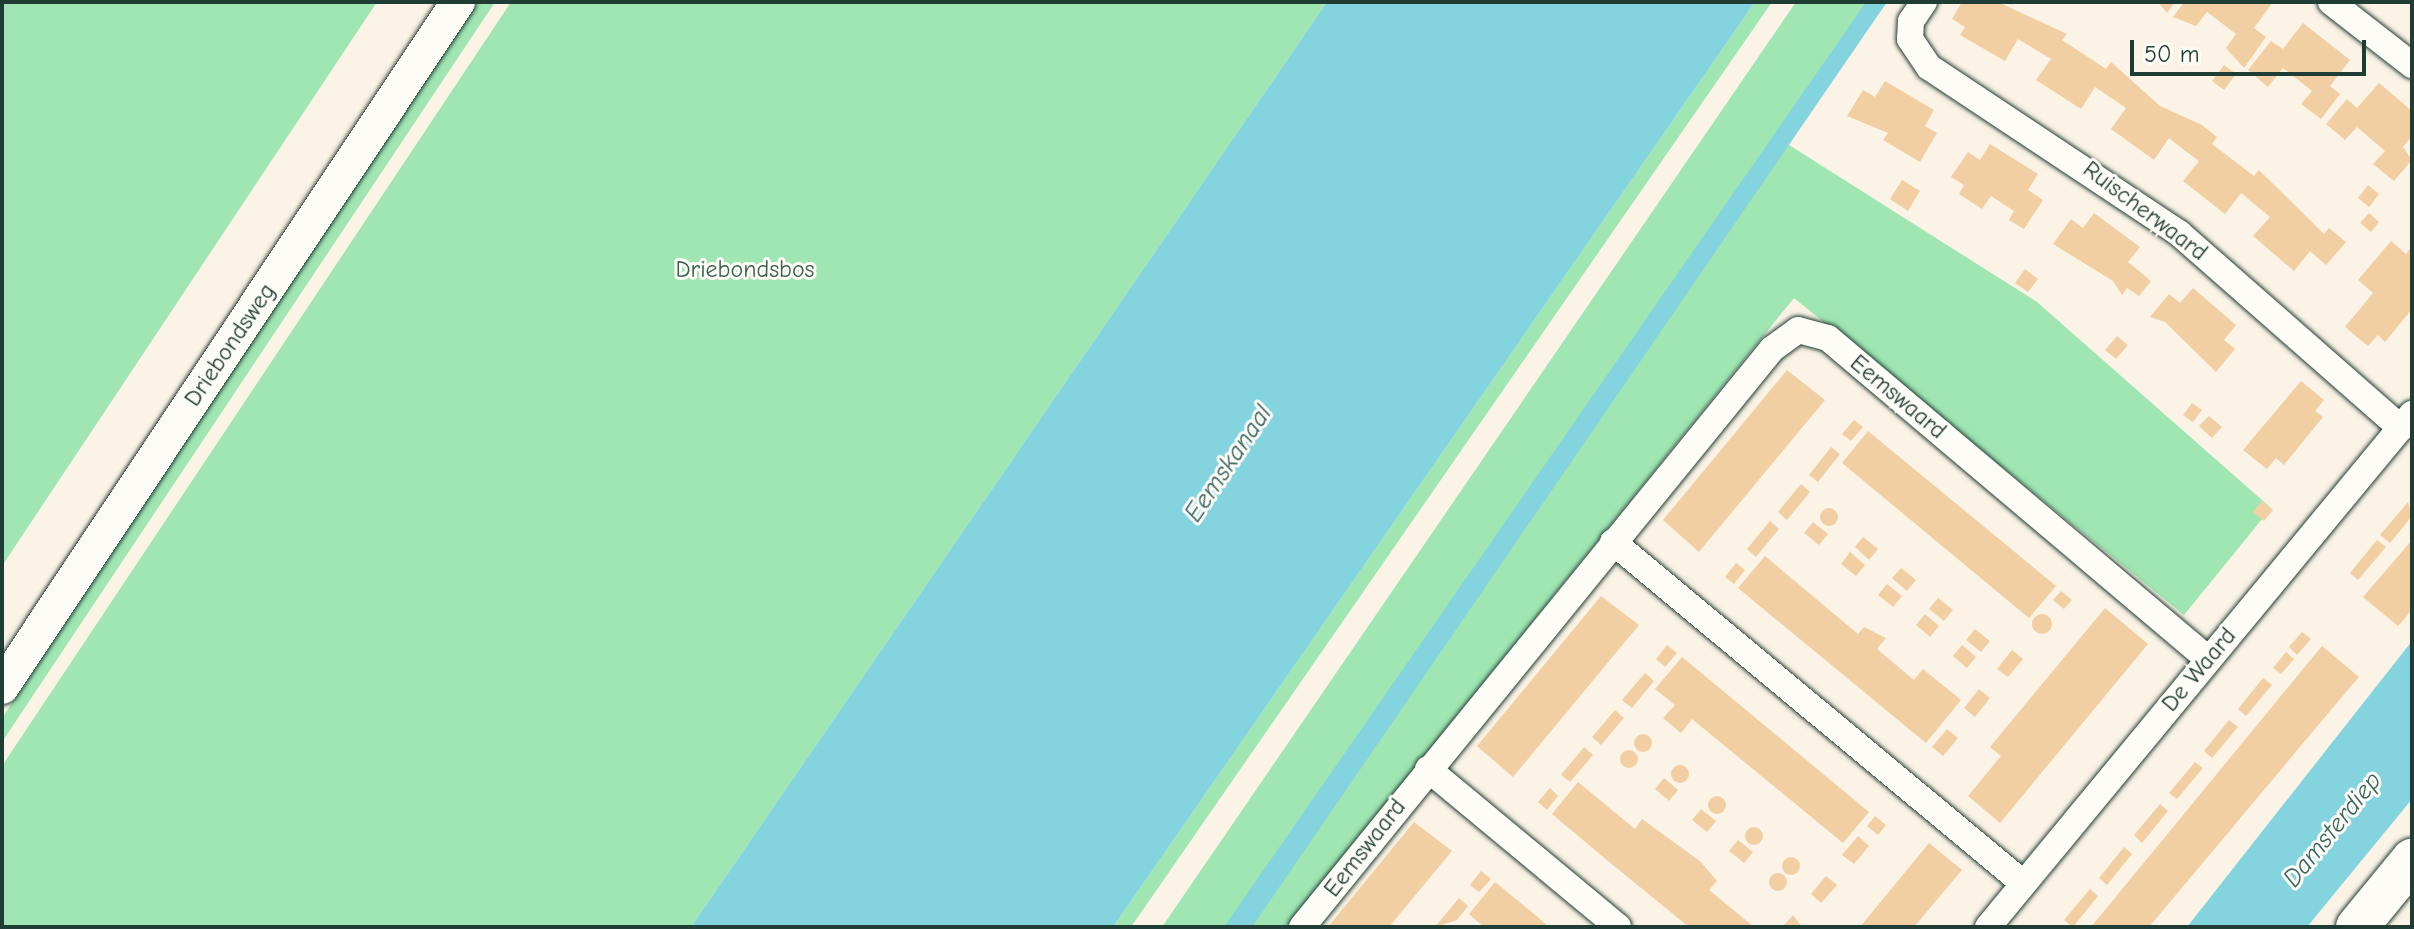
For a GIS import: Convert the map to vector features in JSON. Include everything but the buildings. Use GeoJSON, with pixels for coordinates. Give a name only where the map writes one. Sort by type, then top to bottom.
{"type":"FeatureCollection","features":[{"type":"Feature","properties":{"kind":"main road"},"geometry":{"type":"LineString","coordinates":[[2357,927],[2412,860]]}},
{"type":"Feature","properties":{"kind":"street","name":"Driebondsweg"},"geometry":{"type":"LineString","coordinates":[[2,687],[458,2]]}},
{"type":"Feature","properties":{"kind":"street","name":"Ruischerwaard"},"geometry":{"type":"LineString","coordinates":[[1924,2],[1910,39],[1929,67],[2180,234],[2406,421]]}},
{"type":"Feature","properties":{"kind":"street"},"geometry":{"type":"LineString","coordinates":[[2331,2],[2412,65]]}},
{"type":"Feature","properties":{"kind":"street","name":"Eemswaard"},"geometry":{"type":"LineString","coordinates":[[1302,927],[1772,349],[1798,330],[1812,330],[2208,659]]}},
{"type":"Feature","properties":{"kind":"street","name":"De Waard"},"geometry":{"type":"LineString","coordinates":[[1988,927],[2406,421]]}},
{"type":"Feature","properties":{"kind":"street"},"geometry":{"type":"LineString","coordinates":[[1613,542],[2023,883]]}},
{"type":"Feature","properties":{"kind":"street"},"geometry":{"type":"LineString","coordinates":[[1428,769],[1618,927]]}},
{"type":"Feature","properties":{"kind":"green space"},"geometry":{"type":"Polygon","coordinates":[[[2,2],[377,2],[2,566],[2,2]]]}},
{"type":"Feature","properties":{"kind":"green space"},"geometry":{"type":"Polygon","coordinates":[[[477,2],[495,2],[2,742],[2,718],[477,2]]]}},
{"type":"Feature","properties":{"kind":"green space","name":"Driebondsbos"},"geometry":{"type":"Polygon","coordinates":[[[511,2],[1327,2],[691,927],[2,927],[2,766],[511,2]]]}},
{"type":"Feature","properties":{"kind":"green space"},"geometry":{"type":"Polygon","coordinates":[[[1755,2],[1772,2],[1131,927],[1113,927],[1755,2]]]}},
{"type":"Feature","properties":{"kind":"green space"},"geometry":{"type":"Polygon","coordinates":[[[1796,2],[1869,2],[1775,136],[2037,302],[2271,508],[2184,615],[1794,298],[1286,927],[1162,927],[1796,2]]]}},
{"type":"Feature","properties":{"kind":"water","name":"Eemskanaal"},"geometry":{"type":"Polygon","coordinates":[[[1327,2],[1755,2],[1113,927],[691,927],[1327,2]]]}},
{"type":"Feature","properties":{"kind":"water"},"geometry":{"type":"Polygon","coordinates":[[[1866,2],[1887,2],[1252,927],[1224,927],[1866,2]]]}},
{"type":"Feature","properties":{"kind":"water","name":"Damsterdiep"},"geometry":{"type":"Polygon","coordinates":[[[2412,641],[2412,799],[2307,927],[2187,927],[2412,641]]]}}]}
